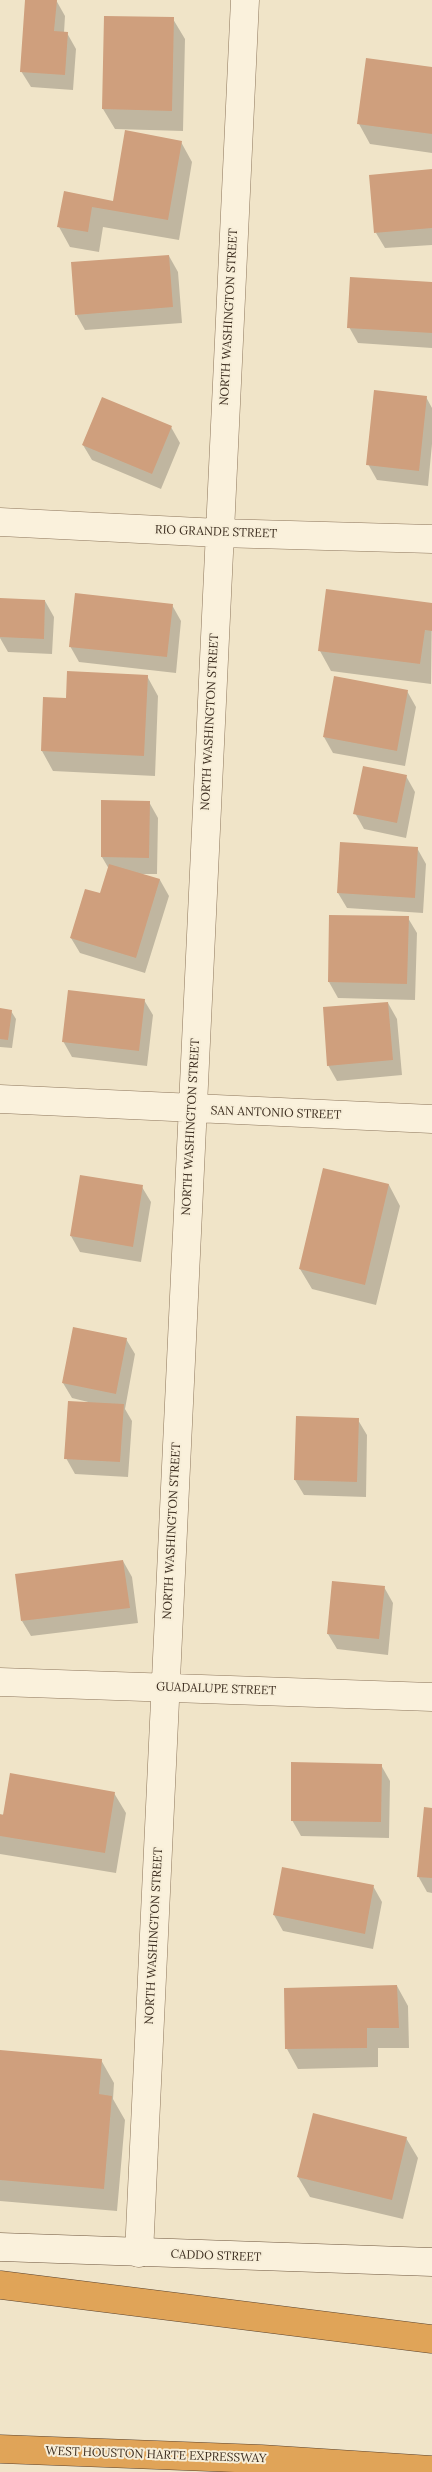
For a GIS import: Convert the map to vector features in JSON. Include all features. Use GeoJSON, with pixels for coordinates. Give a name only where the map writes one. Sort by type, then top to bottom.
{"type":"FeatureCollection","features":[{"type":"Feature","properties":{"kind":"highway"},"geometry":{"type":"LineString","coordinates":[[0,2285],[432,2339]]}},
{"type":"Feature","properties":{"kind":"highway","name":"WEST HOUSTON HARTE EXPRESSWAY"},"geometry":{"type":"LineString","coordinates":[[0,2449],[261,2459],[432,2470]]}},
{"type":"Feature","properties":{"kind":"street","name":"NORTH WASHINGTON STREET"},"geometry":{"type":"LineString","coordinates":[[139,2253],[244,0]]}},
{"type":"Feature","properties":{"kind":"street","name":"RIO GRANDE STREET"},"geometry":{"type":"LineString","coordinates":[[0,522],[219,533],[432,539]]}},
{"type":"Feature","properties":{"kind":"street","name":"SAN ANTONIO STREET"},"geometry":{"type":"LineString","coordinates":[[0,1099],[432,1119]]}},
{"type":"Feature","properties":{"kind":"street","name":"GUADALUPE STREET"},"geometry":{"type":"LineString","coordinates":[[0,1682],[432,1697]]}},
{"type":"Feature","properties":{"kind":"street","name":"CADDO STREET"},"geometry":{"type":"LineString","coordinates":[[0,2248],[432,2262]]}},
{"type":"Feature","properties":{"kind":"building"},"geometry":{"type":"Polygon","coordinates":[[[25,0],[57,0],[54,31],[68,32],[65,75],[20,72],[25,0]]]}},
{"type":"Feature","properties":{"kind":"building"},"geometry":{"type":"Polygon","coordinates":[[[104,16],[174,17],[172,111],[102,109],[104,16]]]}},
{"type":"Feature","properties":{"kind":"building"},"geometry":{"type":"Polygon","coordinates":[[[366,58],[432,67],[432,134],[357,124],[366,58]]]}},
{"type":"Feature","properties":{"kind":"building"},"geometry":{"type":"Polygon","coordinates":[[[125,130],[182,141],[168,220],[92,207],[88,232],[57,227],[64,191],[113,201],[125,130]]]}},
{"type":"Feature","properties":{"kind":"building"},"geometry":{"type":"Polygon","coordinates":[[[432,169],[432,228],[374,233],[369,175],[432,169]]]}},
{"type":"Feature","properties":{"kind":"building"},"geometry":{"type":"Polygon","coordinates":[[[169,255],[173,307],[75,315],[71,262],[169,255]]]}},
{"type":"Feature","properties":{"kind":"building"},"geometry":{"type":"Polygon","coordinates":[[[350,277],[432,282],[432,333],[347,328],[350,277]]]}},
{"type":"Feature","properties":{"kind":"building"},"geometry":{"type":"Polygon","coordinates":[[[374,390],[427,396],[419,471],[366,465],[374,390]]]}},
{"type":"Feature","properties":{"kind":"building"},"geometry":{"type":"Polygon","coordinates":[[[102,397],[172,426],[152,474],[82,445],[102,397]]]}},
{"type":"Feature","properties":{"kind":"building"},"geometry":{"type":"Polygon","coordinates":[[[326,589],[432,603],[432,631],[425,630],[420,664],[318,651],[326,589]]]}},
{"type":"Feature","properties":{"kind":"building"},"geometry":{"type":"Polygon","coordinates":[[[75,593],[173,604],[167,657],[69,647],[75,593]]]}},
{"type":"Feature","properties":{"kind":"building"},"geometry":{"type":"Polygon","coordinates":[[[0,598],[45,600],[44,639],[0,637],[0,598]]]}},
{"type":"Feature","properties":{"kind":"building"},"geometry":{"type":"Polygon","coordinates":[[[67,671],[148,675],[144,756],[41,751],[43,697],[66,698],[67,671]]]}},
{"type":"Feature","properties":{"kind":"building"},"geometry":{"type":"Polygon","coordinates":[[[334,676],[408,690],[397,751],[323,737],[334,676]]]}},
{"type":"Feature","properties":{"kind":"building"},"geometry":{"type":"Polygon","coordinates":[[[363,766],[407,775],[397,823],[353,814],[363,766]]]}},
{"type":"Feature","properties":{"kind":"building"},"geometry":{"type":"Polygon","coordinates":[[[101,800],[150,801],[149,858],[101,857],[101,800]]]}},
{"type":"Feature","properties":{"kind":"building"},"geometry":{"type":"Polygon","coordinates":[[[340,842],[418,847],[415,898],[337,893],[340,842]]]}},
{"type":"Feature","properties":{"kind":"building"},"geometry":{"type":"Polygon","coordinates":[[[109,864],[160,879],[136,958],[70,938],[85,889],[100,893],[109,864]]]}},
{"type":"Feature","properties":{"kind":"building"},"geometry":{"type":"Polygon","coordinates":[[[329,915],[409,916],[407,984],[328,982],[329,915]]]}},
{"type":"Feature","properties":{"kind":"building"},"geometry":{"type":"Polygon","coordinates":[[[68,990],[145,999],[139,1051],[62,1042],[68,990]]]}},
{"type":"Feature","properties":{"kind":"building"},"geometry":{"type":"Polygon","coordinates":[[[388,1002],[393,1060],[327,1066],[323,1007],[388,1002]]]}},
{"type":"Feature","properties":{"kind":"building"},"geometry":{"type":"Polygon","coordinates":[[[0,1008],[12,1010],[8,1040],[0,1039],[0,1008]]]}},
{"type":"Feature","properties":{"kind":"building"},"geometry":{"type":"Polygon","coordinates":[[[323,1168],[389,1184],[365,1285],[299,1269],[323,1168]]]}},
{"type":"Feature","properties":{"kind":"building"},"geometry":{"type":"Polygon","coordinates":[[[80,1175],[143,1185],[133,1247],[70,1236],[80,1175]]]}},
{"type":"Feature","properties":{"kind":"building"},"geometry":{"type":"Polygon","coordinates":[[[73,1327],[127,1338],[116,1394],[62,1383],[73,1327]]]}},
{"type":"Feature","properties":{"kind":"building"},"geometry":{"type":"Polygon","coordinates":[[[68,1401],[124,1404],[120,1462],[64,1459],[68,1401]]]}},
{"type":"Feature","properties":{"kind":"building"},"geometry":{"type":"Polygon","coordinates":[[[296,1416],[359,1418],[357,1482],[294,1480],[296,1416]]]}},
{"type":"Feature","properties":{"kind":"building"},"geometry":{"type":"Polygon","coordinates":[[[123,1560],[130,1608],[21,1621],[15,1574],[123,1560]]]}},
{"type":"Feature","properties":{"kind":"building"},"geometry":{"type":"Polygon","coordinates":[[[332,1581],[385,1586],[379,1639],[327,1634],[332,1581]]]}},
{"type":"Feature","properties":{"kind":"building"},"geometry":{"type":"Polygon","coordinates":[[[291,1762],[382,1764],[381,1822],[291,1821],[291,1762]]]}},
{"type":"Feature","properties":{"kind":"building"},"geometry":{"type":"Polygon","coordinates":[[[10,1773],[115,1792],[105,1853],[0,1836],[0,1814],[3,1815],[10,1773]]]}},
{"type":"Feature","properties":{"kind":"building"},"geometry":{"type":"Polygon","coordinates":[[[424,1807],[432,1808],[432,1878],[417,1877],[424,1807]]]}},
{"type":"Feature","properties":{"kind":"building"},"geometry":{"type":"Polygon","coordinates":[[[282,1867],[374,1885],[365,1934],[273,1915],[282,1867]]]}},
{"type":"Feature","properties":{"kind":"building"},"geometry":{"type":"Polygon","coordinates":[[[397,1985],[399,2028],[367,2028],[367,2048],[285,2049],[284,1988],[397,1985]]]}},
{"type":"Feature","properties":{"kind":"building"},"geometry":{"type":"Polygon","coordinates":[[[0,2050],[102,2059],[99,2094],[112,2096],[104,2189],[0,2180],[0,2050]]]}},
{"type":"Feature","properties":{"kind":"building"},"geometry":{"type":"Polygon","coordinates":[[[313,2113],[407,2137],[392,2200],[297,2177],[313,2113]]]}}]}
